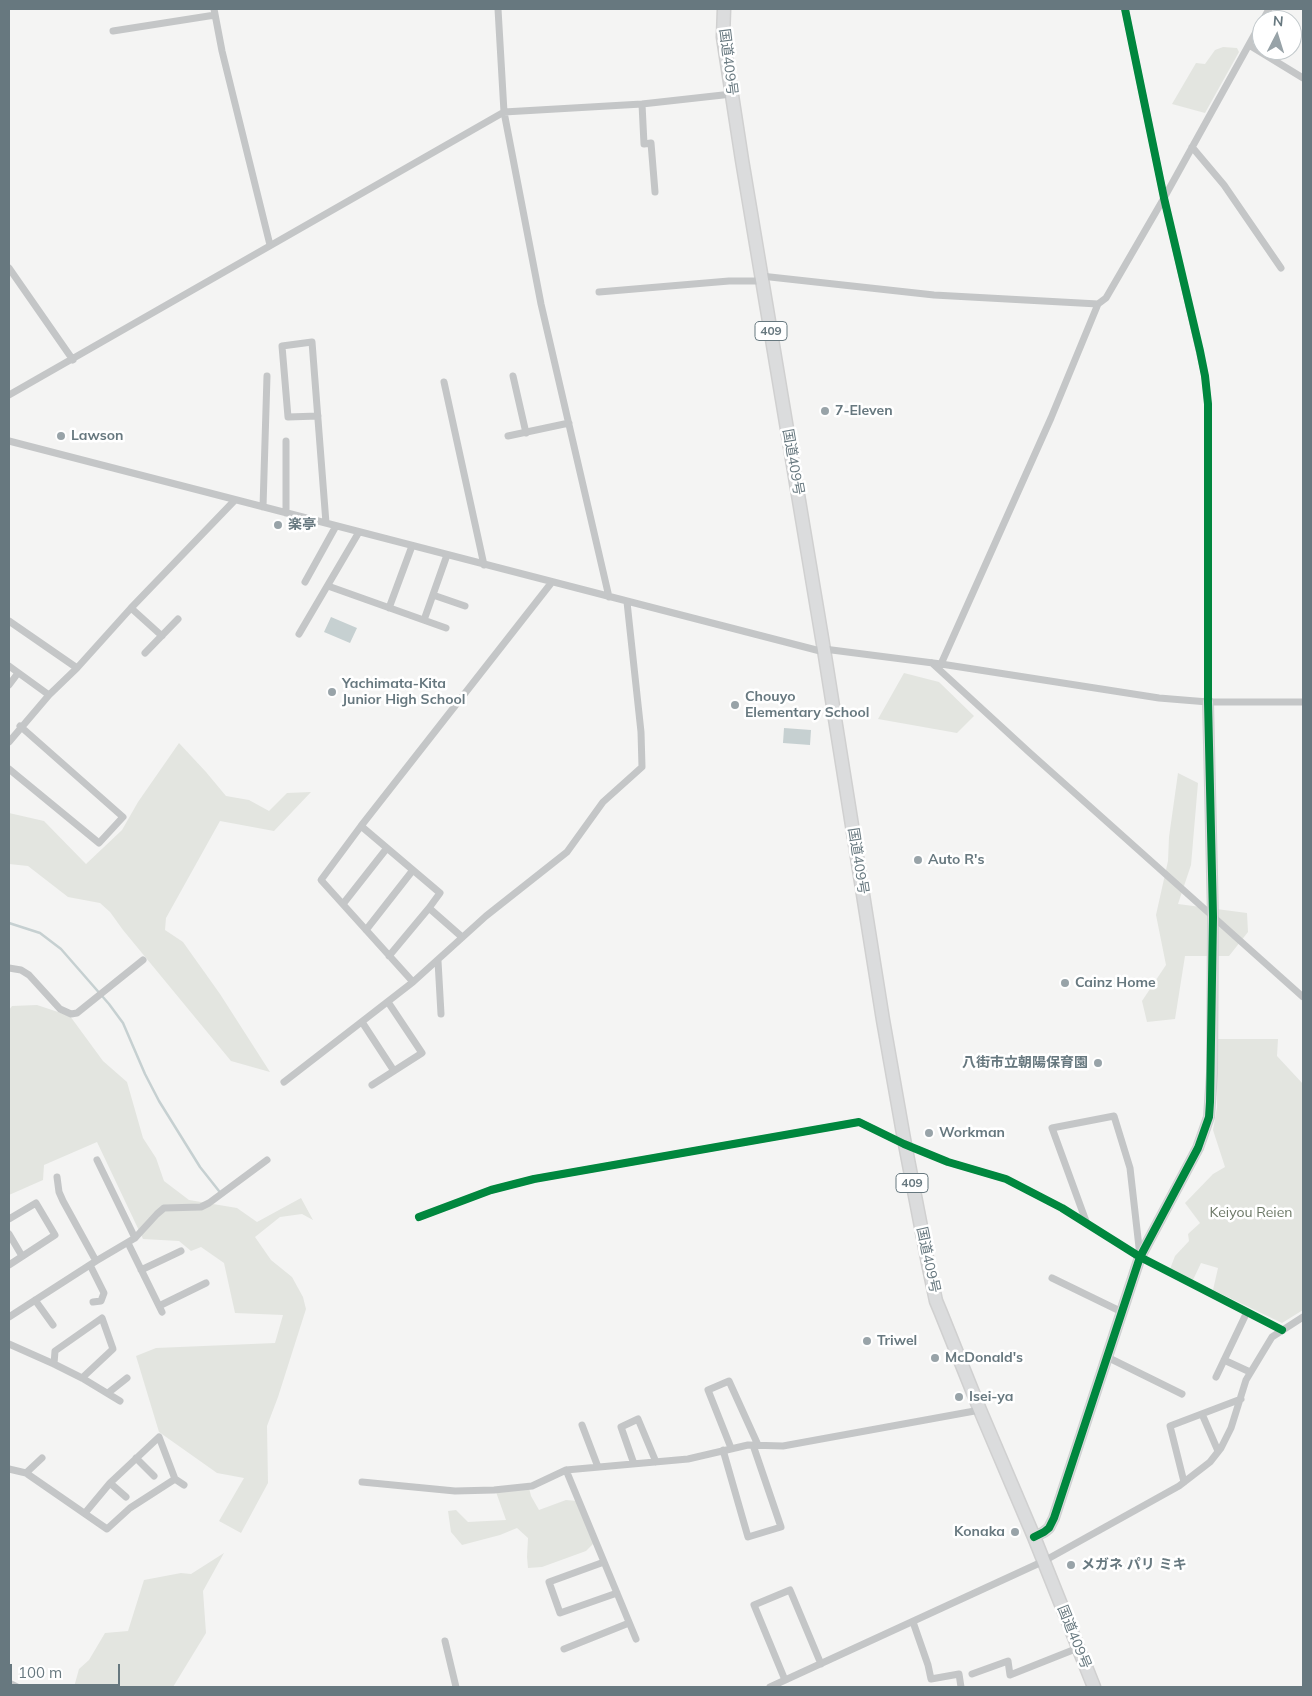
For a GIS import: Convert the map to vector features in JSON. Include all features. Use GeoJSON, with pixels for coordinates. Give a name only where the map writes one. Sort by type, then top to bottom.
{"type":"FeatureCollection","features":[{"type":"Feature","properties":{"kind":"highway","name":"国道409号"},"geometry":{"type":"LineString","coordinates":[[724,9],[723,37],[732,94],[904,1144],[936,1301],[1094,1687]]}},
{"type":"Feature","properties":{"kind":"street"},"geometry":{"type":"LineString","coordinates":[[498,9],[504,112],[541,304],[609,597]]}},
{"type":"Feature","properties":{"kind":"street"},"geometry":{"type":"LineString","coordinates":[[1034,1537],[1049,1528],[1054,1518],[1140,1257],[1198,1148],[1209,1117],[1212,1072],[1213,917],[1208,702],[1208,404],[1200,351],[1164,198],[1125,9]]}},
{"type":"Feature","properties":{"kind":"street"},"geometry":{"type":"LineString","coordinates":[[113,31],[214,12],[270,245]]}},
{"type":"Feature","properties":{"kind":"street"},"geometry":{"type":"LineString","coordinates":[[941,664],[1051,418],[1098,304],[1106,298],[1252,39]]}},
{"type":"Feature","properties":{"kind":"street"},"geometry":{"type":"LineString","coordinates":[[1249,45],[1303,78]]}},
{"type":"Feature","properties":{"kind":"street"},"geometry":{"type":"LineString","coordinates":[[9,396],[504,112],[642,104],[732,94]]}},
{"type":"Feature","properties":{"kind":"street"},"geometry":{"type":"LineString","coordinates":[[642,104],[644,144],[651,143],[655,192]]}},
{"type":"Feature","properties":{"kind":"street"},"geometry":{"type":"LineString","coordinates":[[1192,147],[1224,185],[1281,268]]}},
{"type":"Feature","properties":{"kind":"street"},"geometry":{"type":"LineString","coordinates":[[9,268],[74,360]]}},
{"type":"Feature","properties":{"kind":"street"},"geometry":{"type":"LineString","coordinates":[[600,292],[762,278],[934,295],[1098,304]]}},
{"type":"Feature","properties":{"kind":"street"},"geometry":{"type":"LineString","coordinates":[[318,416],[288,418],[282,346],[312,342],[318,416],[326,523]]}},
{"type":"Feature","properties":{"kind":"street"},"geometry":{"type":"LineString","coordinates":[[263,507],[267,376]]}},
{"type":"Feature","properties":{"kind":"street"},"geometry":{"type":"LineString","coordinates":[[513,376],[526,432]]}},
{"type":"Feature","properties":{"kind":"street"},"geometry":{"type":"LineString","coordinates":[[444,382],[484,565]]}},
{"type":"Feature","properties":{"kind":"street"},"geometry":{"type":"LineString","coordinates":[[508,436],[569,423]]}},
{"type":"Feature","properties":{"kind":"street"},"geometry":{"type":"LineString","coordinates":[[9,441],[627,602],[824,651],[941,664],[1159,698],[1208,702],[1303,702]]}},
{"type":"Feature","properties":{"kind":"street"},"geometry":{"type":"LineString","coordinates":[[286,441],[286,513]]}},
{"type":"Feature","properties":{"kind":"street"},"geometry":{"type":"LineString","coordinates":[[9,742],[20,726],[235,500]]}},
{"type":"Feature","properties":{"kind":"street"},"geometry":{"type":"LineString","coordinates":[[304,582],[336,526]]}},
{"type":"Feature","properties":{"kind":"street"},"geometry":{"type":"LineString","coordinates":[[299,634],[359,532]]}},
{"type":"Feature","properties":{"kind":"street"},"geometry":{"type":"LineString","coordinates":[[389,608],[412,546]]}},
{"type":"Feature","properties":{"kind":"street"},"geometry":{"type":"LineString","coordinates":[[424,620],[447,555]]}},
{"type":"Feature","properties":{"kind":"street"},"geometry":{"type":"LineString","coordinates":[[413,982],[321,880],[552,582]]}},
{"type":"Feature","properties":{"kind":"street"},"geometry":{"type":"LineString","coordinates":[[328,586],[446,628]]}},
{"type":"Feature","properties":{"kind":"street"},"geometry":{"type":"LineString","coordinates":[[433,595],[465,606]]}},
{"type":"Feature","properties":{"kind":"street"},"geometry":{"type":"LineString","coordinates":[[284,1082],[413,982],[486,916],[567,852],[603,802],[642,767],[641,732],[627,602]]}},
{"type":"Feature","properties":{"kind":"street"},"geometry":{"type":"LineString","coordinates":[[131,608],[162,636]]}},
{"type":"Feature","properties":{"kind":"street"},"geometry":{"type":"LineString","coordinates":[[145,653],[178,619]]}},
{"type":"Feature","properties":{"kind":"street"},"geometry":{"type":"LineString","coordinates":[[9,621],[77,668]]}},
{"type":"Feature","properties":{"kind":"street"},"geometry":{"type":"LineString","coordinates":[[932,663],[1030,754],[1303,997]]}},
{"type":"Feature","properties":{"kind":"street"},"geometry":{"type":"LineString","coordinates":[[9,666],[49,695]]}},
{"type":"Feature","properties":{"kind":"street"},"geometry":{"type":"LineString","coordinates":[[9,685],[18,672]]}},
{"type":"Feature","properties":{"kind":"street"},"geometry":{"type":"LineString","coordinates":[[9,769],[99,844],[123,817],[20,726]]}},
{"type":"Feature","properties":{"kind":"street"},"geometry":{"type":"LineString","coordinates":[[361,826],[440,893],[389,956]]}},
{"type":"Feature","properties":{"kind":"street"},"geometry":{"type":"LineString","coordinates":[[342,904],[387,848]]}},
{"type":"Feature","properties":{"kind":"street"},"geometry":{"type":"LineString","coordinates":[[366,930],[413,870]]}},
{"type":"Feature","properties":{"kind":"street"},"geometry":{"type":"LineString","coordinates":[[429,908],[462,937]]}},
{"type":"Feature","properties":{"kind":"street"},"geometry":{"type":"LineString","coordinates":[[9,968],[22,970],[60,1009],[71,1014],[77,1013],[143,960]]}},
{"type":"Feature","properties":{"kind":"street"},"geometry":{"type":"LineString","coordinates":[[438,961],[441,1014]]}},
{"type":"Feature","properties":{"kind":"street"},"geometry":{"type":"LineString","coordinates":[[372,1086],[422,1053],[388,1002]]}},
{"type":"Feature","properties":{"kind":"street"},"geometry":{"type":"LineString","coordinates":[[362,1022],[394,1071]]}},
{"type":"Feature","properties":{"kind":"street"},"geometry":{"type":"LineString","coordinates":[[1087,1224],[1052,1128],[1114,1116],[1130,1168],[1140,1257]]}},
{"type":"Feature","properties":{"kind":"street"},"geometry":{"type":"LineString","coordinates":[[419,1218],[491,1190],[534,1179],[859,1122],[904,1144],[948,1162],[1006,1178],[1062,1208],[1140,1257],[1282,1330]]}},
{"type":"Feature","properties":{"kind":"street"},"geometry":{"type":"LineString","coordinates":[[97,1160],[135,1238]]}},
{"type":"Feature","properties":{"kind":"street"},"geometry":{"type":"LineString","coordinates":[[9,1317],[128,1243],[164,1208],[201,1207],[267,1160]]}},
{"type":"Feature","properties":{"kind":"street"},"geometry":{"type":"LineString","coordinates":[[57,1177],[59,1192],[93,1263],[104,1293],[100,1300],[92,1302]]}},
{"type":"Feature","properties":{"kind":"street"},"geometry":{"type":"LineString","coordinates":[[9,1220],[36,1202],[55,1234],[9,1265]]}},
{"type":"Feature","properties":{"kind":"street"},"geometry":{"type":"LineString","coordinates":[[9,1234],[22,1256]]}},
{"type":"Feature","properties":{"kind":"street"},"geometry":{"type":"LineString","coordinates":[[128,1243],[160,1309],[206,1283]]}},
{"type":"Feature","properties":{"kind":"street"},"geometry":{"type":"LineString","coordinates":[[141,1270],[181,1251]]}},
{"type":"Feature","properties":{"kind":"street"},"geometry":{"type":"LineString","coordinates":[[1052,1278],[1122,1312]]}},
{"type":"Feature","properties":{"kind":"street"},"geometry":{"type":"LineString","coordinates":[[35,1300],[53,1325]]}},
{"type":"Feature","properties":{"kind":"street"},"geometry":{"type":"LineString","coordinates":[[1216,1377],[1246,1312]]}},
{"type":"Feature","properties":{"kind":"street"},"geometry":{"type":"LineString","coordinates":[[770,1687],[1044,1561],[1184,1482],[1210,1462],[1218,1451],[1231,1428],[1246,1380],[1272,1337],[1303,1317]]}},
{"type":"Feature","properties":{"kind":"street"},"geometry":{"type":"LineString","coordinates":[[54,1364],[55,1351],[102,1318],[113,1349],[82,1378]]}},
{"type":"Feature","properties":{"kind":"street"},"geometry":{"type":"LineString","coordinates":[[9,1344],[82,1378],[120,1401]]}},
{"type":"Feature","properties":{"kind":"street"},"geometry":{"type":"LineString","coordinates":[[1107,1357],[1182,1394]]}},
{"type":"Feature","properties":{"kind":"street"},"geometry":{"type":"LineString","coordinates":[[1224,1360],[1250,1372]]}},
{"type":"Feature","properties":{"kind":"street"},"geometry":{"type":"LineString","coordinates":[[108,1393],[127,1378]]}},
{"type":"Feature","properties":{"kind":"street"},"geometry":{"type":"LineString","coordinates":[[723,1450],[748,1537],[781,1527],[756,1445],[729,1381],[708,1390],[731,1448]]}},
{"type":"Feature","properties":{"kind":"street"},"geometry":{"type":"LineString","coordinates":[[1184,1482],[1170,1426],[1241,1399]]}},
{"type":"Feature","properties":{"kind":"street"},"geometry":{"type":"LineString","coordinates":[[362,1482],[455,1491],[494,1490],[532,1486],[566,1470],[688,1459],[731,1448],[756,1445],[783,1446],[980,1410]]}},
{"type":"Feature","properties":{"kind":"street"},"geometry":{"type":"LineString","coordinates":[[1202,1414],[1218,1451]]}},
{"type":"Feature","properties":{"kind":"street"},"geometry":{"type":"LineString","coordinates":[[634,1464],[621,1427],[638,1419],[656,1462]]}},
{"type":"Feature","properties":{"kind":"street"},"geometry":{"type":"LineString","coordinates":[[582,1425],[598,1467]]}},
{"type":"Feature","properties":{"kind":"street"},"geometry":{"type":"LineString","coordinates":[[85,1513],[110,1483],[158,1437],[175,1479],[184,1485]]}},
{"type":"Feature","properties":{"kind":"street"},"geometry":{"type":"LineString","coordinates":[[26,1473],[42,1458]]}},
{"type":"Feature","properties":{"kind":"street"},"geometry":{"type":"LineString","coordinates":[[136,1458],[154,1476]]}},
{"type":"Feature","properties":{"kind":"street"},"geometry":{"type":"LineString","coordinates":[[9,1469],[26,1473],[107,1529],[130,1508],[175,1479]]}},
{"type":"Feature","properties":{"kind":"street"},"geometry":{"type":"LineString","coordinates":[[566,1470],[636,1639]]}},
{"type":"Feature","properties":{"kind":"street"},"geometry":{"type":"LineString","coordinates":[[110,1483],[126,1497]]}},
{"type":"Feature","properties":{"kind":"street"},"geometry":{"type":"LineString","coordinates":[[604,1562],[549,1582],[560,1614],[617,1593]]}},
{"type":"Feature","properties":{"kind":"street"},"geometry":{"type":"LineString","coordinates":[[785,1680],[754,1605],[790,1590],[821,1664]]}},
{"type":"Feature","properties":{"kind":"street"},"geometry":{"type":"LineString","coordinates":[[564,1648],[629,1622]]}},
{"type":"Feature","properties":{"kind":"street"},"geometry":{"type":"LineString","coordinates":[[913,1622],[928,1664],[931,1679],[959,1674],[961,1687]]}},
{"type":"Feature","properties":{"kind":"street"},"geometry":{"type":"LineString","coordinates":[[445,1641],[456,1687]]}},
{"type":"Feature","properties":{"kind":"street"},"geometry":{"type":"LineString","coordinates":[[972,1674],[1008,1661],[1010,1675],[1078,1648]]}},
{"type":"Feature","properties":{"kind":"street"},"geometry":{"type":"LineString","coordinates":[[9,1683],[17,1687]]}},
{"type":"Feature","properties":{"kind":"green space"},"geometry":{"type":"Polygon","coordinates":[[[1223,47],[1237,48],[1239,52],[1205,113],[1172,104],[1196,63],[1205,64],[1215,50],[1223,47]]]}},
{"type":"Feature","properties":{"kind":"green space"},"geometry":{"type":"Polygon","coordinates":[[[904,673],[939,682],[974,716],[957,733],[878,719],[904,673]]]}},
{"type":"Feature","properties":{"kind":"green space"},"geometry":{"type":"Polygon","coordinates":[[[179,743],[226,796],[249,800],[269,811],[287,793],[311,792],[274,831],[220,821],[166,918],[165,930],[183,942],[220,994],[270,1072],[231,1061],[110,912],[100,903],[68,897],[28,866],[9,864],[9,813],[44,821],[86,864],[122,830],[138,802],[179,743]]]}},
{"type":"Feature","properties":{"kind":"green space"},"geometry":{"type":"Polygon","coordinates":[[[1178,773],[1198,783],[1191,865],[1178,904],[1247,913],[1248,932],[1229,956],[1185,956],[1175,1019],[1147,1022],[1142,1001],[1166,965],[1156,915],[1168,861],[1169,837],[1178,773]]]}},
{"type":"Feature","properties":{"kind":"green space"},"geometry":{"type":"Polygon","coordinates":[[[37,1005],[70,1016],[103,1061],[127,1082],[143,1138],[156,1158],[164,1181],[189,1200],[237,1208],[257,1222],[301,1198],[313,1220],[302,1214],[280,1217],[255,1237],[271,1260],[292,1277],[303,1297],[306,1309],[267,1426],[268,1483],[241,1533],[219,1521],[244,1478],[217,1473],[159,1432],[136,1356],[156,1348],[275,1343],[283,1315],[235,1313],[224,1263],[201,1247],[191,1251],[179,1241],[143,1239],[97,1142],[44,1165],[43,1180],[9,1195],[9,1010],[12,1006],[37,1005]]]}},
{"type":"Feature","properties":{"kind":"green space","name":"Keiyou Reien"},"geometry":{"type":"Polygon","coordinates":[[[1216,1039],[1278,1039],[1277,1056],[1303,1084],[1303,1310],[1282,1323],[1213,1290],[1218,1268],[1201,1263],[1193,1280],[1170,1269],[1175,1256],[1189,1241],[1188,1234],[1200,1223],[1185,1203],[1213,1174],[1225,1167],[1213,1130],[1217,1107],[1216,1039]]]}},
{"type":"Feature","properties":{"kind":"green space"},"geometry":{"type":"Polygon","coordinates":[[[529,1488],[539,1510],[566,1500],[577,1501],[594,1543],[586,1551],[542,1567],[528,1568],[528,1538],[517,1528],[500,1535],[462,1545],[451,1532],[448,1511],[456,1510],[468,1522],[506,1520],[496,1492],[529,1488]]]}},
{"type":"Feature","properties":{"kind":"green space"},"geometry":{"type":"Polygon","coordinates":[[[224,1553],[203,1591],[206,1633],[173,1687],[74,1687],[79,1669],[89,1660],[105,1633],[128,1631],[144,1580],[181,1573],[191,1574],[224,1553]]]}},
{"type":"Feature","properties":{"kind":"shaded area"},"geometry":{"type":"Polygon","coordinates":[[[331,617],[357,628],[350,643],[324,632],[331,617]]]}},
{"type":"Feature","properties":{"kind":"shaded area"},"geometry":{"type":"Polygon","coordinates":[[[784,728],[811,730],[810,745],[783,743],[784,728]]]}},
{"type":"Feature","properties":{"kind":"waterway"},"geometry":{"type":"LineString","coordinates":[[9,923],[40,933],[61,949],[109,1004],[123,1023],[159,1101],[200,1167],[219,1191]]}},
{"type":"Feature","properties":{"kind":"cycle path"},"geometry":{"type":"LineString","coordinates":[[1034,1537],[1049,1528],[1054,1518],[1140,1257],[1198,1148],[1209,1117],[1210,1102],[1213,917],[1208,702],[1208,404],[1200,351],[1164,198],[1125,9]]}},
{"type":"Feature","properties":{"kind":"cycle path"},"geometry":{"type":"LineString","coordinates":[[419,1217],[491,1190],[534,1179],[859,1122],[904,1144],[948,1162],[1006,1179],[1062,1208],[1140,1257],[1282,1330]]}},
{"type":"Feature","properties":{"kind":"place","name":"7-Eleven"},"geometry":{"type":"Point","coordinates":[825,411]}},
{"type":"Feature","properties":{"kind":"place","name":"Lawson"},"geometry":{"type":"Point","coordinates":[61,436]}},
{"type":"Feature","properties":{"kind":"place","name":"楽亭"},"geometry":{"type":"Point","coordinates":[278,525]}},
{"type":"Feature","properties":{"kind":"place","name":"Yachimata-Kita Junior High School"},"geometry":{"type":"Point","coordinates":[332,692]}},
{"type":"Feature","properties":{"kind":"place","name":"Chouyo Elementary School"},"geometry":{"type":"Point","coordinates":[735,705]}},
{"type":"Feature","properties":{"kind":"place","name":"Auto R's"},"geometry":{"type":"Point","coordinates":[918,860]}},
{"type":"Feature","properties":{"kind":"place","name":"Cainz Home"},"geometry":{"type":"Point","coordinates":[1065,983]}},
{"type":"Feature","properties":{"kind":"place","name":"八街市立朝陽保育園"},"geometry":{"type":"Point","coordinates":[1098,1063]}},
{"type":"Feature","properties":{"kind":"place","name":"Workman"},"geometry":{"type":"Point","coordinates":[929,1133]}},
{"type":"Feature","properties":{"kind":"place","name":"Triwel"},"geometry":{"type":"Point","coordinates":[867,1341]}},
{"type":"Feature","properties":{"kind":"place","name":"McDonald's"},"geometry":{"type":"Point","coordinates":[935,1358]}},
{"type":"Feature","properties":{"kind":"place","name":"Isei-ya"},"geometry":{"type":"Point","coordinates":[959,1397]}},
{"type":"Feature","properties":{"kind":"place","name":"Konaka"},"geometry":{"type":"Point","coordinates":[1015,1532]}},
{"type":"Feature","properties":{"kind":"place","name":"メガネ パリ ミキ"},"geometry":{"type":"Point","coordinates":[1071,1565]}}]}
